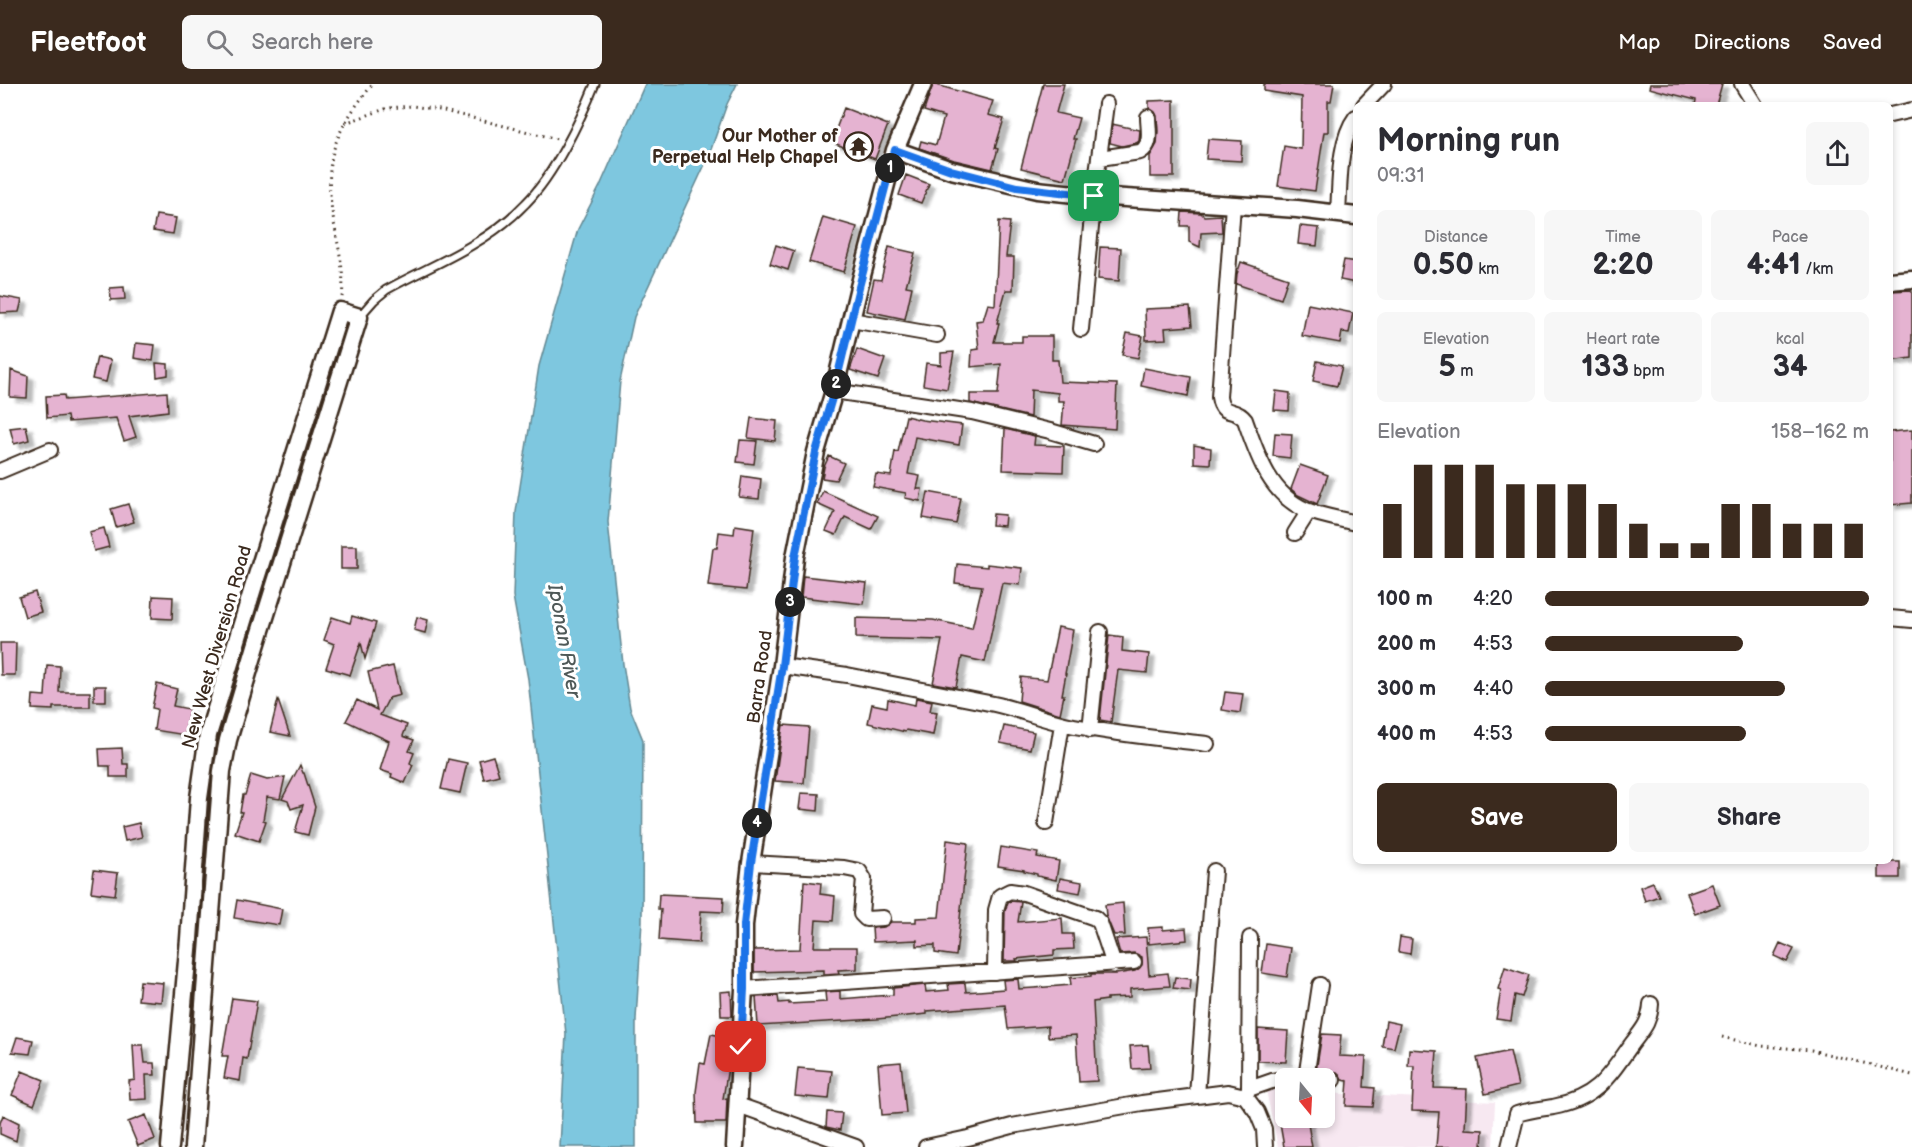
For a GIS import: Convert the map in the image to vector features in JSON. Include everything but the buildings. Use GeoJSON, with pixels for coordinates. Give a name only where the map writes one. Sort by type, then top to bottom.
{"type":"FeatureCollection","features":[{"type":"Feature","properties":{"kind":"street","name":"Barra Road"},"geometry":{"type":"LineString","coordinates":[[735,1147],[744,989],[744,925],[751,863],[782,666],[795,557],[816,452],[834,391],[895,150],[923,84]]}},
{"type":"Feature","properties":{"kind":"street"},"geometry":{"type":"LineString","coordinates":[[1367,102],[1384,84]]}},
{"type":"Feature","properties":{"kind":"street"},"geometry":{"type":"LineString","coordinates":[[1742,84],[1753,102]]}},
{"type":"Feature","properties":{"kind":"street"},"geometry":{"type":"LineString","coordinates":[[1081,329],[1106,104]]}},
{"type":"Feature","properties":{"kind":"street"},"geometry":{"type":"LineString","coordinates":[[1893,114],[1912,110]]}},
{"type":"Feature","properties":{"kind":"street"},"geometry":{"type":"LineString","coordinates":[[1100,158],[1146,149],[1149,144],[1148,117]]}},
{"type":"Feature","properties":{"kind":"street"},"geometry":{"type":"LineString","coordinates":[[1338,213],[1342,155],[1353,121]]}},
{"type":"Feature","properties":{"kind":"street"},"geometry":{"type":"LineString","coordinates":[[895,150],[951,170],[1017,187],[1094,196],[1353,216]]}},
{"type":"Feature","properties":{"kind":"street"},"geometry":{"type":"LineString","coordinates":[[1233,205],[1220,406],[1224,410],[1242,415],[1264,471],[1292,501],[1309,511],[1353,522]]}},
{"type":"Feature","properties":{"kind":"street"},"geometry":{"type":"LineString","coordinates":[[1893,281],[1912,279]]}},
{"type":"Feature","properties":{"kind":"street"},"geometry":{"type":"LineString","coordinates":[[340,311],[359,317]]}},
{"type":"Feature","properties":{"kind":"street","name":"New West Diversion Road"},"geometry":{"type":"LineString","coordinates":[[170,1147],[199,798],[208,735],[340,311]]}},
{"type":"Feature","properties":{"kind":"street","name":"New West Diversion Road"},"geometry":{"type":"LineString","coordinates":[[194,1147],[219,800],[228,740],[359,317]]}},
{"type":"Feature","properties":{"kind":"street"},"geometry":{"type":"LineString","coordinates":[[851,320],[937,335]]}},
{"type":"Feature","properties":{"kind":"street"},"geometry":{"type":"LineString","coordinates":[[834,391],[972,412],[1094,444]]}},
{"type":"Feature","properties":{"kind":"street"},"geometry":{"type":"LineString","coordinates":[[0,471],[51,450]]}},
{"type":"Feature","properties":{"kind":"street"},"geometry":{"type":"LineString","coordinates":[[1295,533],[1309,511]]}},
{"type":"Feature","properties":{"kind":"street"},"geometry":{"type":"LineString","coordinates":[[1893,618],[1912,620]]}},
{"type":"Feature","properties":{"kind":"street"},"geometry":{"type":"LineString","coordinates":[[1090,730],[1100,632]]}},
{"type":"Feature","properties":{"kind":"street"},"geometry":{"type":"LineString","coordinates":[[782,666],[847,675],[994,704],[1090,730],[1207,744]]}},
{"type":"Feature","properties":{"kind":"street"},"geometry":{"type":"LineString","coordinates":[[1046,823],[1062,724]]}},
{"type":"Feature","properties":{"kind":"street"},"geometry":{"type":"LineString","coordinates":[[751,863],[844,868],[859,871],[864,879],[861,914],[866,919],[883,918]]}},
{"type":"Feature","properties":{"kind":"street"},"geometry":{"type":"LineString","coordinates":[[1197,1095],[1214,871]]}},
{"type":"Feature","properties":{"kind":"street"},"geometry":{"type":"LineString","coordinates":[[995,972],[996,910],[1000,896],[1010,891],[1024,893],[1095,918],[1100,922],[1114,965]]}},
{"type":"Feature","properties":{"kind":"street"},"geometry":{"type":"LineString","coordinates":[[1250,938],[1247,1093],[1264,1129],[1264,1147]]}},
{"type":"Feature","properties":{"kind":"street"},"geometry":{"type":"LineString","coordinates":[[744,989],[1134,962]]}},
{"type":"Feature","properties":{"kind":"street"},"geometry":{"type":"LineString","coordinates":[[1308,1068],[1320,985]]}},
{"type":"Feature","properties":{"kind":"street"},"geometry":{"type":"LineString","coordinates":[[1509,1147],[1517,1114],[1572,1102],[1599,1087],[1650,1018],[1651,1004]]}},
{"type":"Feature","properties":{"kind":"street"},"geometry":{"type":"LineString","coordinates":[[926,1147],[1012,1126],[1197,1095],[1247,1093],[1275,1081]]}},
{"type":"Feature","properties":{"kind":"street"},"geometry":{"type":"LineString","coordinates":[[738,1105],[856,1147]]}},
{"type":"Feature","properties":{"kind":"lane"},"geometry":{"type":"LineString","coordinates":[[359,317],[386,290],[473,244],[504,224],[528,202],[568,141],[595,84]]}},
{"type":"Feature","properties":{"kind":"path"},"geometry":{"type":"LineString","coordinates":[[340,311],[343,272],[330,196],[330,165],[333,145],[343,124],[373,84]]}},
{"type":"Feature","properties":{"kind":"path"},"geometry":{"type":"LineString","coordinates":[[343,124],[388,108],[412,106],[440,110],[568,141]]}},
{"type":"Feature","properties":{"kind":"path"},"geometry":{"type":"LineString","coordinates":[[1722,1037],[1761,1046],[1811,1050],[1912,1075]]}},
{"type":"Feature","properties":{"kind":"shaded area"},"geometry":{"type":"Polygon","coordinates":[[[1266,1090],[1275,1090],[1275,1128],[1335,1128],[1335,1094],[1495,1102],[1493,1147],[1278,1147],[1266,1090]]]}},
{"type":"Feature","properties":{"kind":"water","name":"Iponan River"},"geometry":{"type":"Polygon","coordinates":[[[645,84],[737,84],[727,104],[708,158],[634,317],[620,381],[608,522],[630,708],[643,740],[642,921],[636,1019],[636,1147],[560,1147],[566,1034],[528,679],[513,596],[516,512],[539,366],[578,229],[600,186],[645,84]]]}},
{"type":"Feature","properties":{"kind":"place","name":"Our Mother of Perpetual Help Chapel"},"geometry":{"type":"Point","coordinates":[859,146]}},
{"type":"Feature","properties":{"kind":"route"},"geometry":{"type":"LineString","coordinates":[[741,1047],[744,925],[751,863],[782,666],[795,557],[816,452],[834,391],[895,150],[951,170],[1017,187],[1094,196]]}}]}
